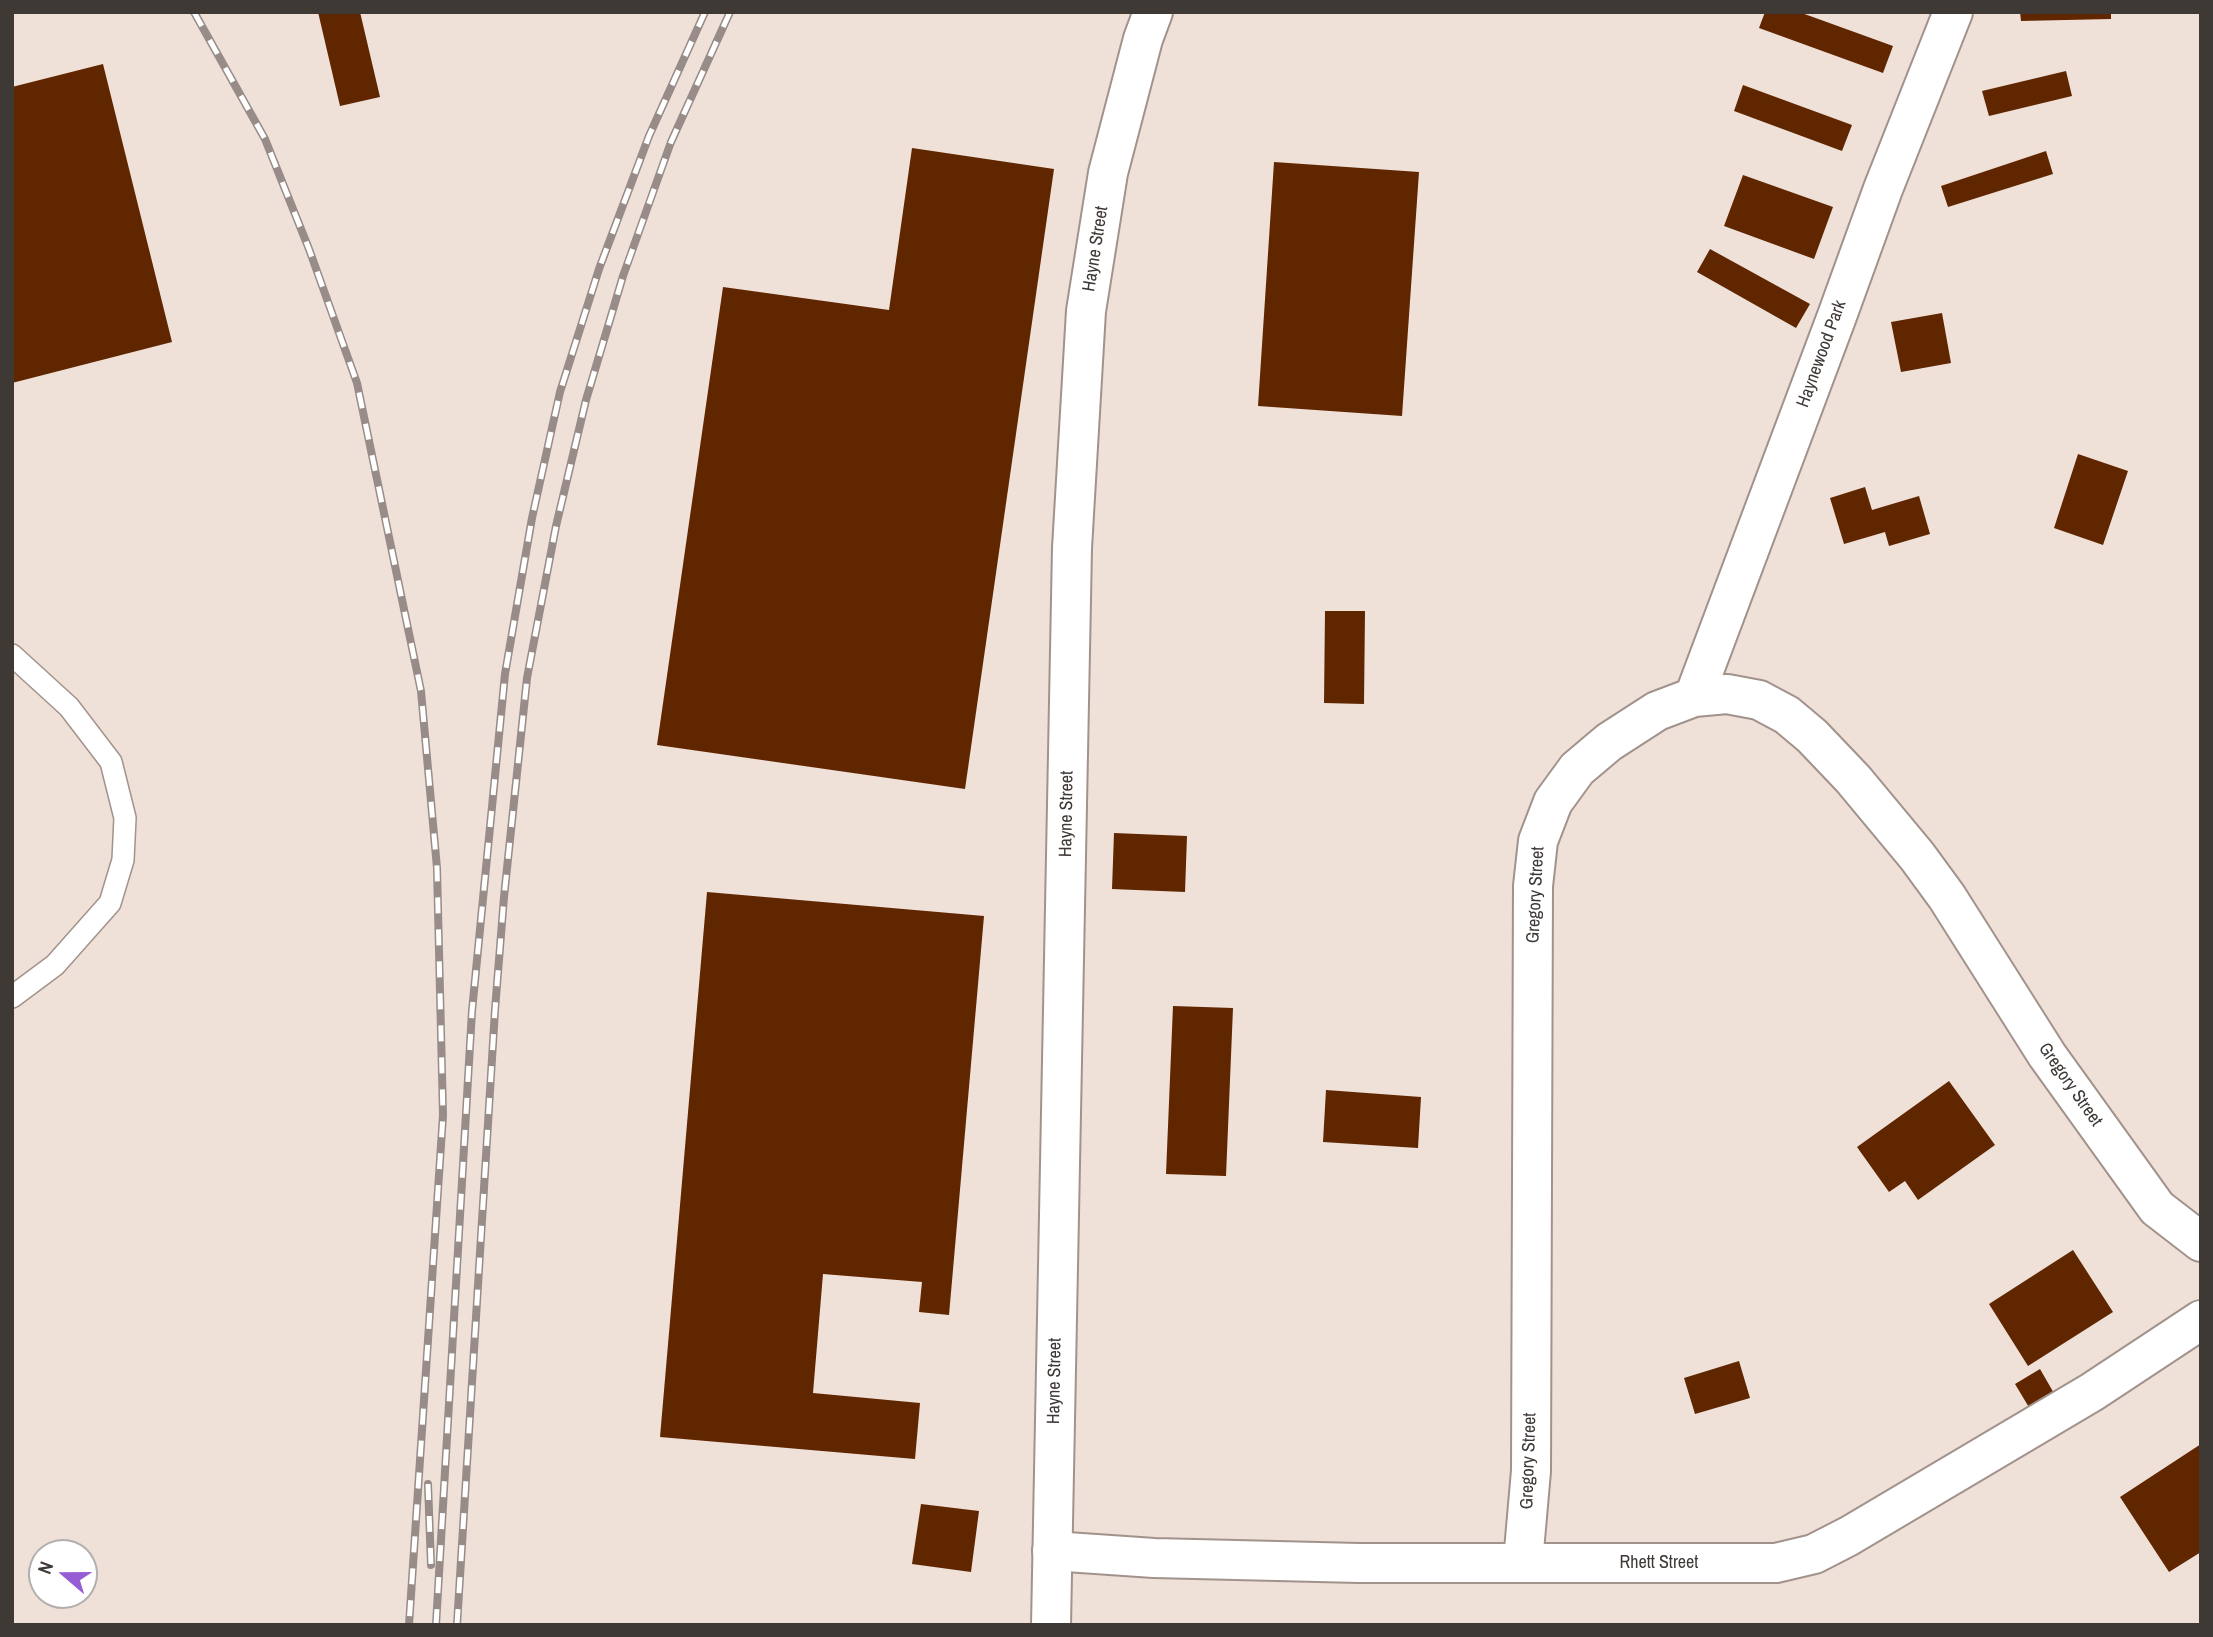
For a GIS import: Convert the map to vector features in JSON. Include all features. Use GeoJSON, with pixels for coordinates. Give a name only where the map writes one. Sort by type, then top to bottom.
{"type":"FeatureCollection","features":[{"type":"Feature","properties":{"kind":"street","name":"Hayne Street"},"geometry":{"type":"LineString","coordinates":[[1051,1625],[1072,548],[1086,311],[1108,173],[1143,39],[1153,12]]}},
{"type":"Feature","properties":{"kind":"street","name":"Haynewood Park"},"geometry":{"type":"LineString","coordinates":[[1694,697],[1883,188],[1953,12]]}},
{"type":"Feature","properties":{"kind":"street","name":"Gregory Street"},"geometry":{"type":"LineString","coordinates":[[1523,1562],[1531,1471],[1533,886],[1538,841],[1553,802],[1577,769],[1609,742],[1657,711],[1694,697],[1727,694],[1759,700],[1787,715],[1812,736],[1853,779],[1947,897],[2048,1055],[2157,1208],[2201,1242]]}},
{"type":"Feature","properties":{"kind":"street","name":"Rhett Street"},"geometry":{"type":"LineString","coordinates":[[1052,1551],[1154,1558],[1359,1563],[1776,1563],[1814,1554],[1849,1536],[2081,1399],[2201,1320]]}},
{"type":"Feature","properties":{"kind":"lane"},"geometry":{"type":"LineString","coordinates":[[12,655],[69,707],[111,762],[125,818],[123,860],[110,903],[55,965],[12,997]]}},
{"type":"Feature","properties":{"kind":"building"},"geometry":{"type":"Polygon","coordinates":[[[318,12],[360,12],[380,97],[340,106],[318,12]]]}},
{"type":"Feature","properties":{"kind":"building"},"geometry":{"type":"Polygon","coordinates":[[[1765,12],[1799,12],[1893,46],[1883,73],[1759,28],[1765,12]]]}},
{"type":"Feature","properties":{"kind":"building"},"geometry":{"type":"Polygon","coordinates":[[[2020,12],[2111,12],[2111,19],[2021,21],[2020,12]]]}},
{"type":"Feature","properties":{"kind":"building"},"geometry":{"type":"Polygon","coordinates":[[[103,64],[172,342],[12,383],[12,87],[103,64]]]}},
{"type":"Feature","properties":{"kind":"building"},"geometry":{"type":"Polygon","coordinates":[[[2066,71],[2072,96],[1989,116],[1982,91],[2066,71]]]}},
{"type":"Feature","properties":{"kind":"building"},"geometry":{"type":"Polygon","coordinates":[[[1743,85],[1852,125],[1842,151],[1734,111],[1743,85]]]}},
{"type":"Feature","properties":{"kind":"building"},"geometry":{"type":"Polygon","coordinates":[[[912,148],[1054,169],[965,789],[657,745],[723,287],[889,310],[912,148]]]}},
{"type":"Feature","properties":{"kind":"building"},"geometry":{"type":"Polygon","coordinates":[[[2046,151],[2053,174],[1948,207],[1941,186],[2046,151]]]}},
{"type":"Feature","properties":{"kind":"building"},"geometry":{"type":"Polygon","coordinates":[[[1274,162],[1419,172],[1402,416],[1258,406],[1274,162]]]}},
{"type":"Feature","properties":{"kind":"building"},"geometry":{"type":"Polygon","coordinates":[[[1743,175],[1833,207],[1814,259],[1724,226],[1743,175]]]}},
{"type":"Feature","properties":{"kind":"building"},"geometry":{"type":"Polygon","coordinates":[[[1710,249],[1810,304],[1796,328],[1697,272],[1710,249]]]}},
{"type":"Feature","properties":{"kind":"building"},"geometry":{"type":"Polygon","coordinates":[[[1942,313],[1951,363],[1901,372],[1891,322],[1942,313]]]}},
{"type":"Feature","properties":{"kind":"building"},"geometry":{"type":"Polygon","coordinates":[[[2078,454],[2128,471],[2103,545],[2054,528],[2078,454]]]}},
{"type":"Feature","properties":{"kind":"building"},"geometry":{"type":"Polygon","coordinates":[[[1865,487],[1872,510],[1919,496],[1930,534],[1889,546],[1885,532],[1844,544],[1830,498],[1865,487]]]}},
{"type":"Feature","properties":{"kind":"building"},"geometry":{"type":"Polygon","coordinates":[[[1325,611],[1365,611],[1364,704],[1324,703],[1325,611]]]}},
{"type":"Feature","properties":{"kind":"building"},"geometry":{"type":"Polygon","coordinates":[[[1114,833],[1187,836],[1185,892],[1112,889],[1114,833]]]}},
{"type":"Feature","properties":{"kind":"building"},"geometry":{"type":"Polygon","coordinates":[[[707,892],[984,916],[949,1315],[919,1312],[922,1282],[823,1274],[813,1393],[920,1403],[915,1459],[660,1437],[707,892]]]}},
{"type":"Feature","properties":{"kind":"building"},"geometry":{"type":"Polygon","coordinates":[[[1173,1006],[1233,1008],[1226,1176],[1166,1174],[1173,1006]]]}},
{"type":"Feature","properties":{"kind":"building"},"geometry":{"type":"Polygon","coordinates":[[[1949,1081],[1995,1145],[1918,1200],[1905,1181],[1889,1192],[1857,1147],[1949,1081]]]}},
{"type":"Feature","properties":{"kind":"building"},"geometry":{"type":"Polygon","coordinates":[[[1326,1090],[1421,1097],[1418,1148],[1323,1142],[1326,1090]]]}},
{"type":"Feature","properties":{"kind":"building"},"geometry":{"type":"Polygon","coordinates":[[[2073,1250],[2113,1312],[2028,1366],[1989,1304],[2073,1250]]]}},
{"type":"Feature","properties":{"kind":"building"},"geometry":{"type":"Polygon","coordinates":[[[1739,1361],[1750,1398],[1695,1414],[1684,1378],[1739,1361]]]}},
{"type":"Feature","properties":{"kind":"building"},"geometry":{"type":"Polygon","coordinates":[[[2040,1369],[2055,1395],[2030,1409],[2015,1384],[2040,1369]]]}},
{"type":"Feature","properties":{"kind":"building"},"geometry":{"type":"Polygon","coordinates":[[[2201,1444],[2201,1552],[2169,1572],[2120,1497],[2201,1444]]]}},
{"type":"Feature","properties":{"kind":"building"},"geometry":{"type":"Polygon","coordinates":[[[921,1504],[979,1511],[971,1572],[912,1564],[921,1504]]]}},
{"type":"Feature","properties":{"kind":"railway"},"geometry":{"type":"LineString","coordinates":[[194,12],[265,139],[309,249],[357,383],[421,691],[437,868],[443,1115],[409,1625]]}},
{"type":"Feature","properties":{"kind":"railway"},"geometry":{"type":"LineString","coordinates":[[436,1625],[472,1011],[505,674],[532,518],[560,392],[599,269],[649,136],[705,12]]}},
{"type":"Feature","properties":{"kind":"railway"},"geometry":{"type":"LineString","coordinates":[[457,1625],[495,1010],[527,678],[556,526],[586,400],[623,276],[671,142],[730,12]]}},
{"type":"Feature","properties":{"kind":"railway"},"geometry":{"type":"LineString","coordinates":[[428,1484],[431,1565]]}}]}
